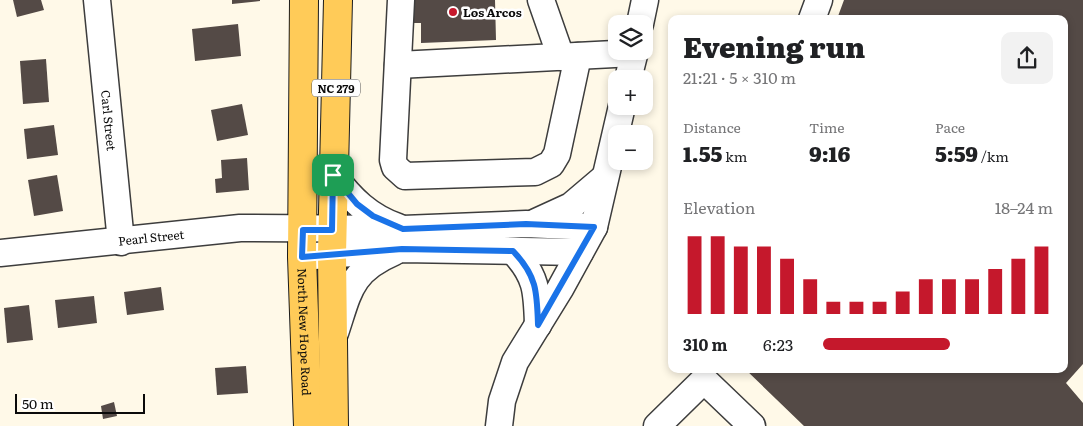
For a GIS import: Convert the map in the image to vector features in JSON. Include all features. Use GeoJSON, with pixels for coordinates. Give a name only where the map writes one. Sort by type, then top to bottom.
{"type":"FeatureCollection","features":[{"type":"Feature","properties":{"kind":"main road","name":"North New Hope Road"},"geometry":{"type":"LineString","coordinates":[[304,0],[302,257],[308,426]]}},
{"type":"Feature","properties":{"kind":"main road","name":"NC 279"},"geometry":{"type":"LineString","coordinates":[[334,426],[332,242],[338,0]]}},
{"type":"Feature","properties":{"kind":"street","name":"Carl Street"},"geometry":{"type":"LineString","coordinates":[[97,0],[121,242]]}},
{"type":"Feature","properties":{"kind":"street"},"geometry":{"type":"LineString","coordinates":[[402,0],[393,160],[398,172],[405,176],[535,172],[551,164],[557,154],[569,56],[541,0]]}},
{"type":"Feature","properties":{"kind":"street"},"geometry":{"type":"LineString","coordinates":[[642,15],[645,0]]}},
{"type":"Feature","properties":{"kind":"street"},"geometry":{"type":"LineString","coordinates":[[813,15],[819,0]]}},
{"type":"Feature","properties":{"kind":"street"},"geometry":{"type":"LineString","coordinates":[[398,65],[608,54]]}},
{"type":"Feature","properties":{"kind":"street"},"geometry":{"type":"LineString","coordinates":[[499,426],[502,401],[515,362],[594,227],[620,115]]}},
{"type":"Feature","properties":{"kind":"street"},"geometry":{"type":"LineString","coordinates":[[333,175],[357,204],[403,239],[513,251],[580,252]]}},
{"type":"Feature","properties":{"kind":"street"},"geometry":{"type":"LineString","coordinates":[[526,224],[554,215],[572,206],[604,178]]}},
{"type":"Feature","properties":{"kind":"street"},"geometry":{"type":"LineString","coordinates":[[302,257],[332,242],[403,239],[526,224],[594,227]]}},
{"type":"Feature","properties":{"kind":"street","name":"Pearl Street"},"geometry":{"type":"LineString","coordinates":[[0,253],[121,242],[240,228],[303,230],[332,242]]}},
{"type":"Feature","properties":{"kind":"street"},"geometry":{"type":"LineString","coordinates":[[333,339],[349,290],[358,275],[403,239]]}},
{"type":"Feature","properties":{"kind":"street"},"geometry":{"type":"LineString","coordinates":[[513,251],[532,274],[537,298],[538,325]]}},
{"type":"Feature","properties":{"kind":"street"},"geometry":{"type":"LineString","coordinates":[[657,426],[704,374],[752,426]]}},
{"type":"Feature","properties":{"kind":"building"},"geometry":{"type":"Polygon","coordinates":[[[13,0],[41,0],[44,10],[17,17],[13,0]]]}},
{"type":"Feature","properties":{"kind":"building"},"geometry":{"type":"Polygon","coordinates":[[[232,0],[260,0],[260,1],[232,4],[232,0]]]}},
{"type":"Feature","properties":{"kind":"building","name":"Los Arcos"},"geometry":{"type":"Polygon","coordinates":[[[411,0],[495,0],[496,40],[421,43],[421,23],[412,23],[411,0]]]}},
{"type":"Feature","properties":{"kind":"building"},"geometry":{"type":"Polygon","coordinates":[[[844,0],[1083,0],[1083,364],[1066,383],[1083,403],[1083,426],[804,426],[749,373],[1068,373],[1068,15],[838,15],[844,0]]]}},
{"type":"Feature","properties":{"kind":"building"},"geometry":{"type":"Polygon","coordinates":[[[238,24],[241,56],[195,61],[192,29],[238,24]]]}},
{"type":"Feature","properties":{"kind":"building"},"geometry":{"type":"Polygon","coordinates":[[[46,59],[49,102],[23,104],[20,61],[46,59]]]}},
{"type":"Feature","properties":{"kind":"building"},"geometry":{"type":"Polygon","coordinates":[[[242,104],[248,135],[217,141],[211,110],[242,104]]]}},
{"type":"Feature","properties":{"kind":"building"},"geometry":{"type":"Polygon","coordinates":[[[54,125],[58,155],[27,159],[24,129],[54,125]]]}},
{"type":"Feature","properties":{"kind":"building"},"geometry":{"type":"Polygon","coordinates":[[[247,158],[249,190],[216,193],[215,179],[222,178],[221,160],[247,158]]]}},
{"type":"Feature","properties":{"kind":"building"},"geometry":{"type":"Polygon","coordinates":[[[57,175],[63,211],[34,216],[28,180],[57,175]]]}},
{"type":"Feature","properties":{"kind":"building"},"geometry":{"type":"Polygon","coordinates":[[[161,287],[164,310],[127,315],[124,292],[161,287]]]}},
{"type":"Feature","properties":{"kind":"building"},"geometry":{"type":"Polygon","coordinates":[[[94,296],[97,323],[58,328],[55,300],[94,296]]]}},
{"type":"Feature","properties":{"kind":"building"},"geometry":{"type":"Polygon","coordinates":[[[29,305],[33,340],[7,343],[4,308],[29,305]]]}},
{"type":"Feature","properties":{"kind":"building"},"geometry":{"type":"Polygon","coordinates":[[[246,366],[248,393],[217,395],[215,368],[246,366]]]}},
{"type":"Feature","properties":{"kind":"building"},"geometry":{"type":"Polygon","coordinates":[[[114,402],[117,416],[103,419],[101,406],[114,402]]]}},
{"type":"Feature","properties":{"kind":"place","name":"Los Arcos"},"geometry":{"type":"Point","coordinates":[453,12]}},
{"type":"Feature","properties":{"kind":"route"},"geometry":{"type":"LineString","coordinates":[[333,175],[357,204],[385,223],[403,229],[526,224],[594,227],[538,325],[537,298],[532,274],[526,264],[513,251],[402,249],[302,257],[303,230],[332,230],[333,175]]}}]}
